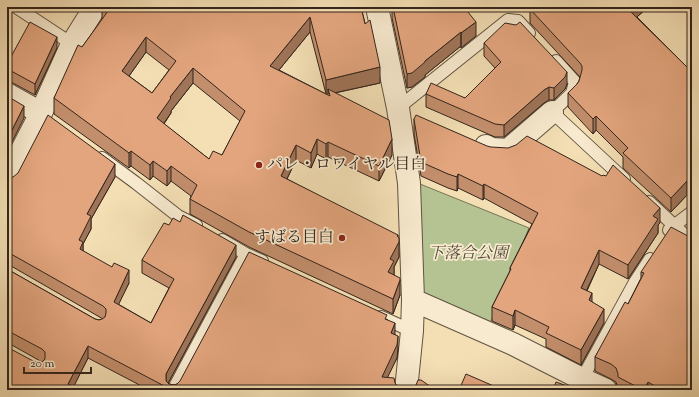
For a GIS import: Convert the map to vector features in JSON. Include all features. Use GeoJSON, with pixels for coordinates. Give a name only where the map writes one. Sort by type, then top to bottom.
{"type":"FeatureCollection","features":[{"type":"Feature","properties":{"kind":"street"},"geometry":{"type":"LineString","coordinates":[[7,179],[44,115],[72,44],[95,7]]}},
{"type":"Feature","properties":{"kind":"street"},"geometry":{"type":"LineString","coordinates":[[377,7],[398,108],[409,183],[414,300],[406,390]]}},
{"type":"Feature","properties":{"kind":"street"},"geometry":{"type":"LineString","coordinates":[[7,94],[44,115]]}},
{"type":"Feature","properties":{"kind":"street"},"geometry":{"type":"LineString","coordinates":[[398,108],[420,118]]}},
{"type":"Feature","properties":{"kind":"street"},"geometry":{"type":"LineString","coordinates":[[471,139],[492,149],[508,150],[552,112]]}},
{"type":"Feature","properties":{"kind":"street"},"geometry":{"type":"LineString","coordinates":[[414,300],[513,344],[606,390]]}},
{"type":"Feature","properties":{"kind":"lane"},"geometry":{"type":"LineString","coordinates":[[16,7],[72,44]]}},
{"type":"Feature","properties":{"kind":"lane"},"geometry":{"type":"LineString","coordinates":[[398,108],[508,20],[518,21],[539,43]]}},
{"type":"Feature","properties":{"kind":"lane"},"geometry":{"type":"LineString","coordinates":[[549,54],[575,82],[572,93],[552,112],[692,242]]}},
{"type":"Feature","properties":{"kind":"lane"},"geometry":{"type":"LineString","coordinates":[[92,150],[178,216],[246,254],[275,267]]}},
{"type":"Feature","properties":{"kind":"lane"},"geometry":{"type":"LineString","coordinates":[[663,240],[671,228],[692,212]]}},
{"type":"Feature","properties":{"kind":"lane"},"geometry":{"type":"LineString","coordinates":[[582,379],[634,282],[655,252]]}},
{"type":"Feature","properties":{"kind":"lane"},"geometry":{"type":"LineString","coordinates":[[173,390],[246,254]]}},
{"type":"Feature","properties":{"kind":"lane"},"geometry":{"type":"LineString","coordinates":[[369,311],[412,331]]}},
{"type":"Feature","properties":{"kind":"green space","name":"下落合公園"},"geometry":{"type":"Polygon","coordinates":[[[420,184],[529,228],[489,326],[422,296],[420,184]]]}},
{"type":"Feature","properties":{"kind":"building"},"geometry":{"type":"Polygon","coordinates":[[[103,7],[303,7],[307,10],[307,7],[361,7],[365,24],[370,20],[380,67],[326,80],[310,17],[270,66],[330,96],[328,89],[389,120],[392,139],[379,166],[328,142],[326,144],[317,139],[311,153],[296,145],[281,176],[398,235],[399,242],[390,259],[394,261],[388,272],[400,278],[393,299],[249,232],[190,199],[197,185],[171,166],[167,171],[153,161],[150,165],[131,151],[129,153],[54,98],[78,45],[82,47],[108,11],[103,7]],[[146,37],[122,71],[152,93],[176,61],[146,37]],[[193,68],[170,97],[171,98],[157,118],[209,159],[213,151],[222,155],[245,111],[193,68]]]}},
{"type":"Feature","properties":{"kind":"building"},"geometry":{"type":"Polygon","coordinates":[[[393,7],[464,7],[476,22],[461,32],[412,73],[407,74],[393,7]]]}},
{"type":"Feature","properties":{"kind":"building"},"geometry":{"type":"Polygon","coordinates":[[[532,7],[632,7],[629,10],[690,70],[692,68],[692,185],[687,181],[671,198],[623,153],[628,148],[596,116],[593,119],[568,93],[579,81],[582,66],[530,9],[532,7]]]}},
{"type":"Feature","properties":{"kind":"building"},"geometry":{"type":"Polygon","coordinates":[[[30,22],[57,37],[35,84],[7,70],[7,64],[30,22]]]}},
{"type":"Feature","properties":{"kind":"building"},"geometry":{"type":"Polygon","coordinates":[[[520,22],[567,72],[565,77],[554,88],[549,87],[544,90],[504,125],[495,124],[426,94],[431,83],[465,98],[501,62],[484,43],[505,23],[516,25],[520,22]]]}},
{"type":"Feature","properties":{"kind":"building"},"geometry":{"type":"Polygon","coordinates":[[[7,96],[24,106],[7,140],[7,96]]]}},
{"type":"Feature","properties":{"kind":"building"},"geometry":{"type":"Polygon","coordinates":[[[48,115],[115,164],[87,214],[91,216],[79,240],[83,242],[80,249],[112,267],[114,263],[129,270],[114,302],[151,323],[174,279],[142,260],[164,223],[169,225],[173,218],[180,222],[183,215],[236,245],[166,374],[166,381],[169,384],[174,385],[180,381],[249,252],[387,315],[385,319],[395,323],[391,333],[398,336],[397,345],[382,377],[394,378],[395,383],[399,388],[404,390],[172,390],[88,346],[68,384],[79,390],[7,390],[7,347],[39,363],[45,359],[45,352],[7,331],[7,269],[95,319],[102,319],[105,317],[106,313],[106,309],[103,306],[7,253],[7,179],[18,173],[48,115]]]}},
{"type":"Feature","properties":{"kind":"building"},"geometry":{"type":"Polygon","coordinates":[[[416,115],[491,147],[508,148],[516,145],[527,136],[602,176],[606,176],[613,165],[660,208],[653,216],[658,219],[628,265],[599,250],[581,288],[592,293],[589,300],[604,309],[581,350],[546,333],[549,327],[515,310],[513,316],[492,307],[538,213],[484,184],[483,186],[458,174],[457,177],[448,174],[421,162],[414,119],[416,115]]]}},
{"type":"Feature","properties":{"kind":"building"},"geometry":{"type":"Polygon","coordinates":[[[671,227],[688,236],[692,240],[692,390],[662,390],[648,382],[643,390],[618,377],[616,368],[611,364],[595,357],[625,302],[628,304],[644,273],[641,272],[671,227]]]}},
{"type":"Feature","properties":{"kind":"building"},"geometry":{"type":"Polygon","coordinates":[[[466,374],[496,387],[495,390],[459,390],[466,374]]]}},
{"type":"Feature","properties":{"kind":"building"},"geometry":{"type":"Polygon","coordinates":[[[418,380],[421,380],[434,389],[445,390],[405,390],[411,389],[416,385],[418,380]]]}},
{"type":"Feature","properties":{"kind":"building"},"geometry":{"type":"Polygon","coordinates":[[[556,382],[578,390],[553,390],[556,382]]]}},
{"type":"Feature","properties":{"kind":"place","name":"パレ・ロワイヤル目白"},"geometry":{"type":"Point","coordinates":[259,165]}},
{"type":"Feature","properties":{"kind":"place","name":"すばる目白"},"geometry":{"type":"Point","coordinates":[342,238]}}]}
